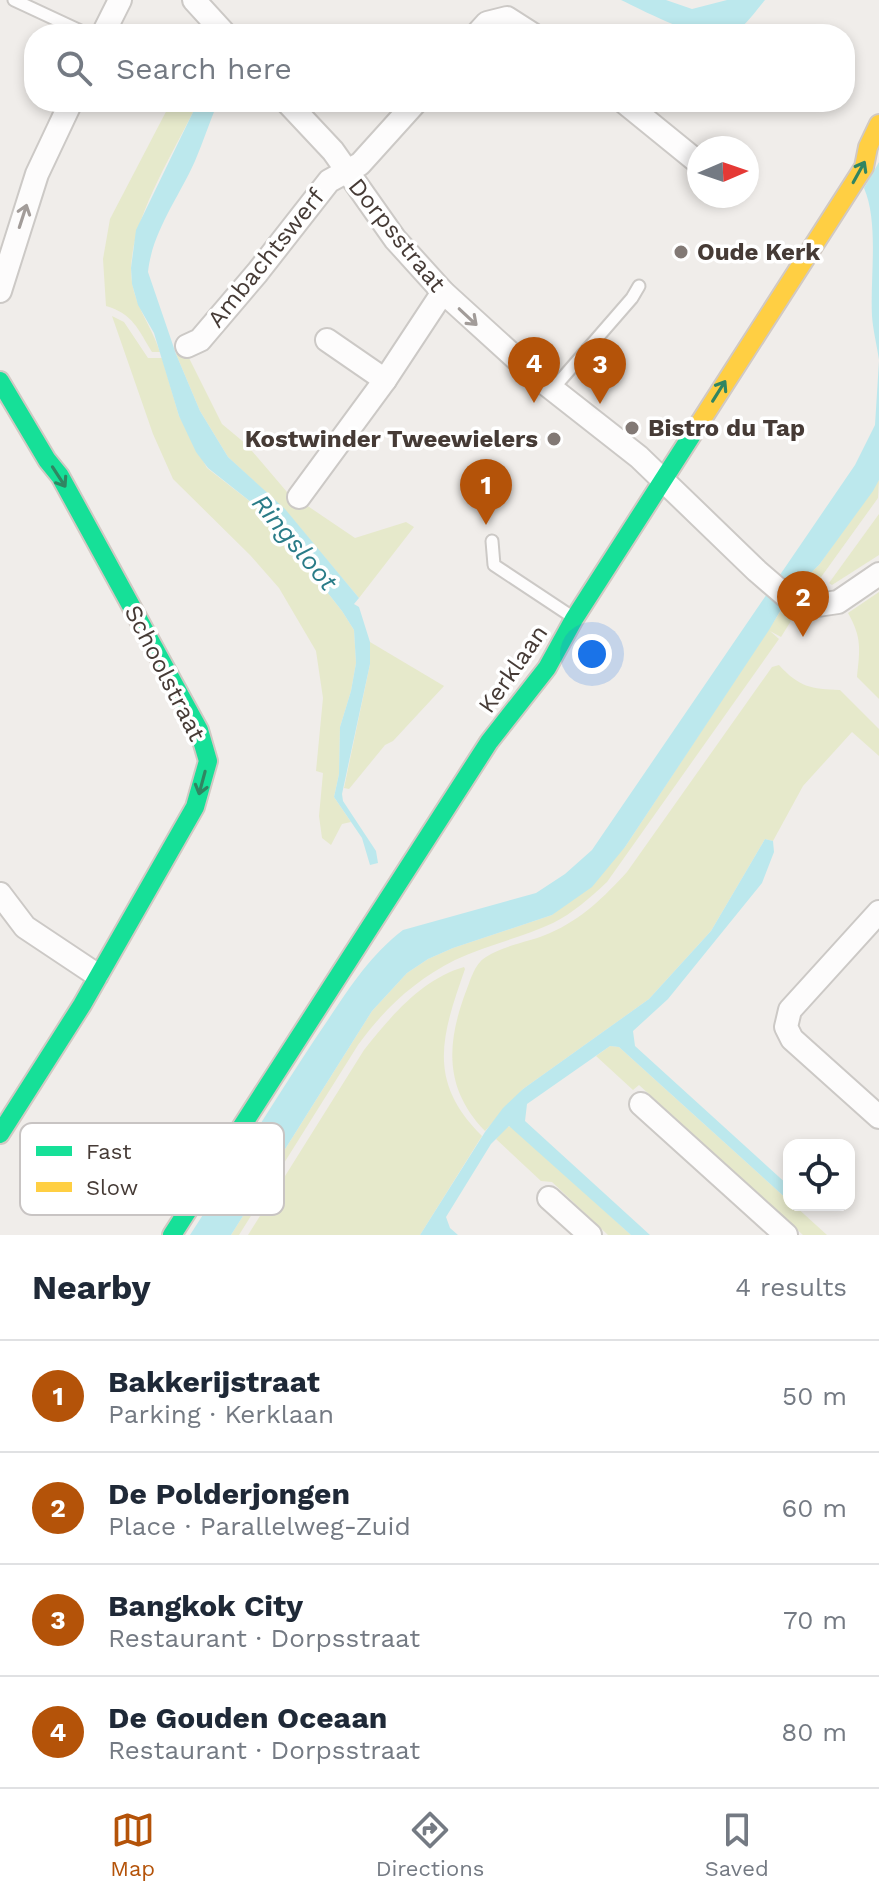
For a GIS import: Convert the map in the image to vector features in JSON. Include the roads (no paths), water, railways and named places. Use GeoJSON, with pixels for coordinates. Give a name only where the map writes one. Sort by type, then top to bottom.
{"type":"FeatureCollection","features":[{"type":"Feature","properties":{"kind":"street"},"geometry":{"type":"LineString","coordinates":[[108,24],[120,0]]}},
{"type":"Feature","properties":{"kind":"street"},"geometry":{"type":"LineString","coordinates":[[194,0],[216,24]]}},
{"type":"Feature","properties":{"kind":"street"},"geometry":{"type":"LineString","coordinates":[[486,24],[507,18],[516,24]]}},
{"type":"Feature","properties":{"kind":"street"},"geometry":{"type":"LineString","coordinates":[[0,291],[37,174],[66,112]]}},
{"type":"Feature","properties":{"kind":"street","name":"Dorpsstraat"},"geometry":{"type":"LineString","coordinates":[[296,112],[333,151],[395,239],[443,292],[552,390],[639,457],[793,602],[804,607],[838,602],[879,574]]}},
{"type":"Feature","properties":{"kind":"street","name":"Ambachtswerf"},"geometry":{"type":"LineString","coordinates":[[187,346],[200,340],[329,181],[360,164],[407,112]]}},
{"type":"Feature","properties":{"kind":"street"},"geometry":{"type":"LineString","coordinates":[[636,112],[687,153]]}},
{"type":"Feature","properties":{"kind":"street","name":"Kerklaan"},"geometry":{"type":"LineString","coordinates":[[244,1123],[489,742],[521,706],[562,645],[574,619],[864,167],[868,147],[879,124]]}},
{"type":"Feature","properties":{"kind":"street"},"geometry":{"type":"LineString","coordinates":[[299,497],[385,380],[443,292]]}},
{"type":"Feature","properties":{"kind":"street"},"geometry":{"type":"LineString","coordinates":[[327,340],[385,380]]}},
{"type":"Feature","properties":{"kind":"street","name":"Schoolstraat"},"geometry":{"type":"LineString","coordinates":[[0,381],[47,460],[60,476],[199,730],[208,761],[195,807],[82,1005],[0,1134]]}},
{"type":"Feature","properties":{"kind":"street"},"geometry":{"type":"LineString","coordinates":[[0,894],[25,927],[97,975]]}},
{"type":"Feature","properties":{"kind":"street"},"geometry":{"type":"LineString","coordinates":[[879,912],[790,1010],[786,1027],[792,1039],[879,1117]]}},
{"type":"Feature","properties":{"kind":"street"},"geometry":{"type":"LineString","coordinates":[[641,1104],[786,1235]]}},
{"type":"Feature","properties":{"kind":"street"},"geometry":{"type":"LineString","coordinates":[[549,1198],[590,1235]]}},
{"type":"Feature","properties":{"kind":"street","name":"Kerklaan"},"geometry":{"type":"LineString","coordinates":[[172,1235],[185,1215]]}},
{"type":"Feature","properties":{"kind":"lane"},"geometry":{"type":"LineString","coordinates":[[14,0],[66,24]]}},
{"type":"Feature","properties":{"kind":"lane"},"geometry":{"type":"LineString","coordinates":[[552,390],[639,286]]}},
{"type":"Feature","properties":{"kind":"lane"},"geometry":{"type":"LineString","coordinates":[[492,541],[494,565],[574,619]]}},
{"type":"Feature","properties":{"kind":"water"},"geometry":{"type":"Polygon","coordinates":[[[621,0],[666,0],[692,9],[727,0],[765,0],[745,24],[672,24],[621,0]]]}},
{"type":"Feature","properties":{"kind":"water","name":"Ringsloot"},"geometry":{"type":"Polygon","coordinates":[[[193,112],[214,112],[195,161],[160,229],[148,272],[176,354],[200,411],[228,457],[285,509],[359,598],[354,604],[359,607],[370,642],[370,664],[342,794],[343,801],[376,851],[378,863],[370,865],[362,838],[334,797],[339,774],[340,727],[356,663],[354,630],[265,513],[208,468],[196,452],[179,416],[154,333],[138,305],[132,284],[136,230],[193,112]]]}},
{"type":"Feature","properties":{"kind":"water"},"geometry":{"type":"Polygon","coordinates":[[[879,162],[879,360],[872,316],[871,217],[864,188],[879,162]]]}},
{"type":"Feature","properties":{"kind":"water"},"geometry":{"type":"Polygon","coordinates":[[[879,361],[879,480],[819,565],[792,591],[625,847],[592,887],[552,915],[453,948],[407,973],[372,1011],[284,1151],[284,1123],[261,1123],[366,967],[403,930],[536,893],[565,874],[592,850],[855,465],[875,425],[879,361]]]}},
{"type":"Feature","properties":{"kind":"water"},"geometry":{"type":"Polygon","coordinates":[[[765,839],[773,841],[774,852],[762,883],[668,999],[633,1031],[635,1046],[783,1181],[783,1196],[619,1047],[610,1046],[527,1104],[525,1121],[650,1235],[631,1235],[509,1126],[491,1144],[446,1217],[450,1228],[458,1235],[420,1235],[503,1108],[523,1089],[649,999],[711,931],[765,839]]]}},
{"type":"Feature","properties":{"kind":"water"},"geometry":{"type":"Polygon","coordinates":[[[203,1215],[244,1215],[231,1235],[190,1235],[203,1215]]]}},
{"type":"Feature","properties":{"kind":"place","name":"Oude Kerk"},"geometry":{"type":"Point","coordinates":[681,252]}},
{"type":"Feature","properties":{"kind":"place","name":"De Gouden Oceaan"},"geometry":{"type":"Point","coordinates":[534,403]}},
{"type":"Feature","properties":{"kind":"place","name":"Bangkok City"},"geometry":{"type":"Point","coordinates":[600,404]}},
{"type":"Feature","properties":{"kind":"place","name":"Bistro du Tap"},"geometry":{"type":"Point","coordinates":[632,428]}},
{"type":"Feature","properties":{"kind":"place","name":"Kostwinder Tweewielers"},"geometry":{"type":"Point","coordinates":[554,439]}},
{"type":"Feature","properties":{"kind":"place","name":"Bakkerijstraat"},"geometry":{"type":"Point","coordinates":[486,525]}},
{"type":"Feature","properties":{"kind":"place","name":"De Polderjongen"},"geometry":{"type":"Point","coordinates":[803,637]}}]}
